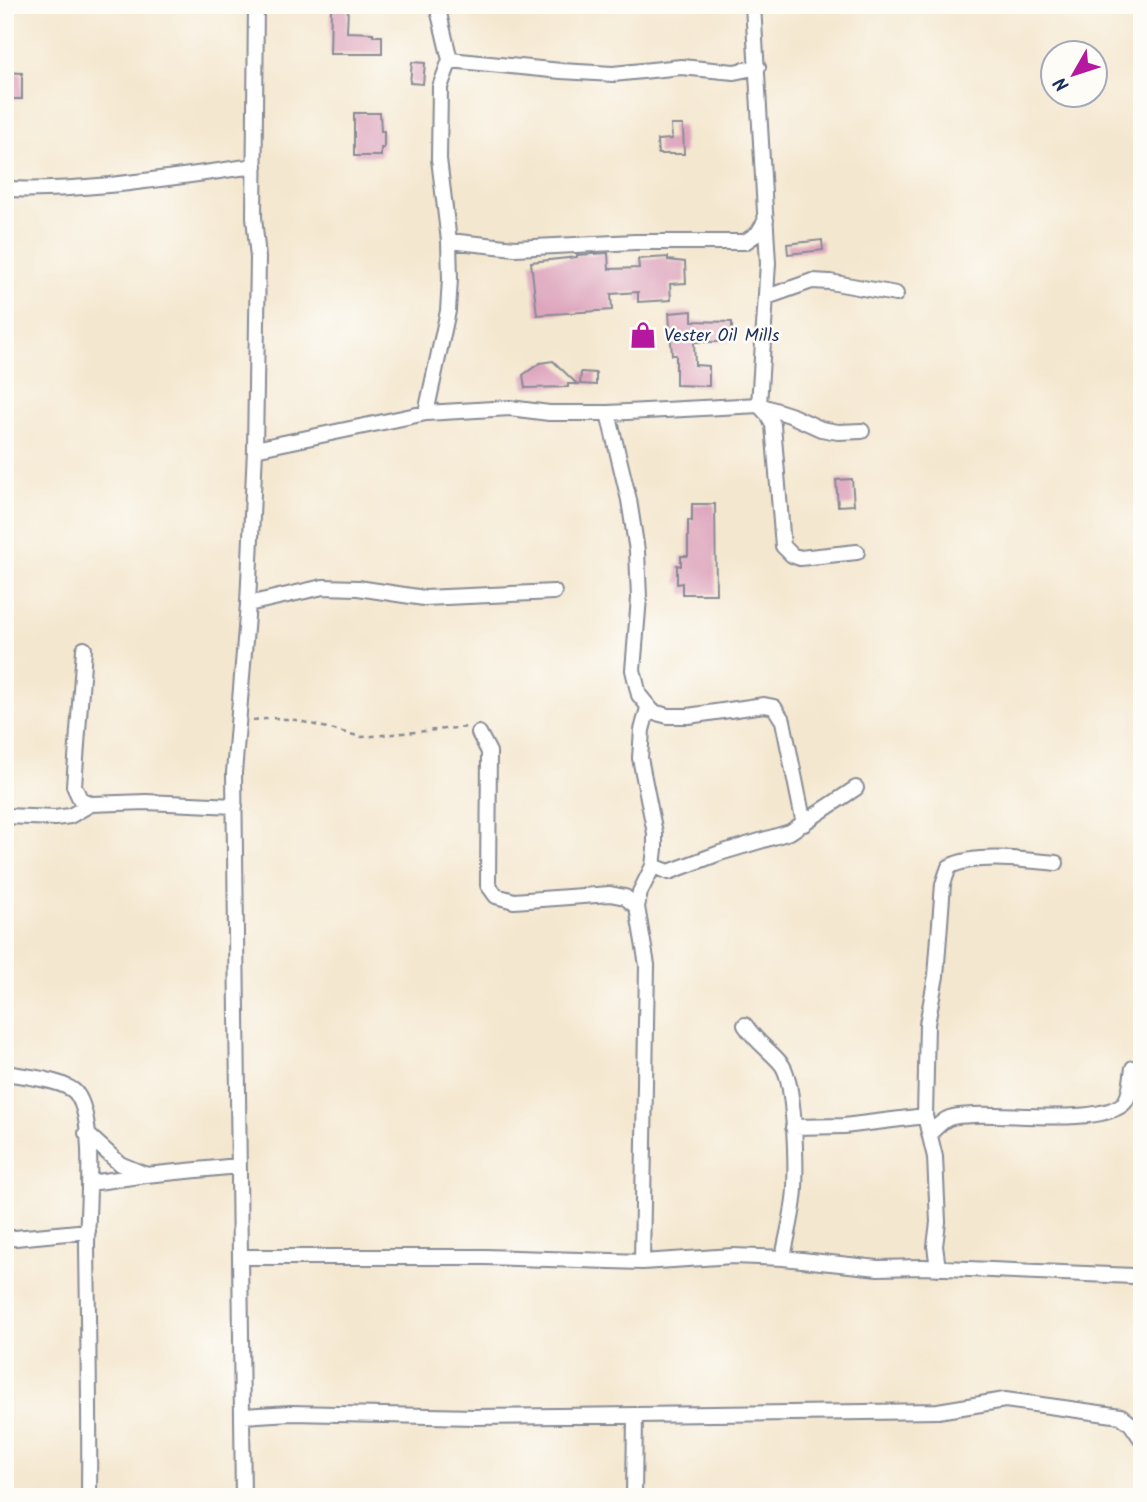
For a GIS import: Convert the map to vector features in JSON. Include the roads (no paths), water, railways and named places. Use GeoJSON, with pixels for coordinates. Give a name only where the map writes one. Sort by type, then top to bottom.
{"type":"FeatureCollection","features":[{"type":"Feature","properties":{"kind":"street"},"geometry":{"type":"LineString","coordinates":[[243,1497],[235,806],[255,449],[258,258],[254,217],[256,5]]}},
{"type":"Feature","properties":{"kind":"street"},"geometry":{"type":"LineString","coordinates":[[425,413],[448,311],[449,241],[441,185],[439,123],[440,88],[450,60],[437,5]]}},
{"type":"Feature","properties":{"kind":"street"},"geometry":{"type":"LineString","coordinates":[[753,5],[762,188],[766,219],[767,297],[759,405],[768,415],[775,439],[783,546],[792,555],[800,558],[857,552]]}},
{"type":"Feature","properties":{"kind":"street"},"geometry":{"type":"LineString","coordinates":[[450,60],[613,74],[681,67],[734,72],[758,67]]}},
{"type":"Feature","properties":{"kind":"street"},"geometry":{"type":"LineString","coordinates":[[5,189],[114,185],[255,166]]}},
{"type":"Feature","properties":{"kind":"street"},"geometry":{"type":"LineString","coordinates":[[449,241],[515,248],[635,242],[745,242],[758,233],[766,219]]}},
{"type":"Feature","properties":{"kind":"street"},"geometry":{"type":"LineString","coordinates":[[767,297],[812,281],[896,294]]}},
{"type":"Feature","properties":{"kind":"street"},"geometry":{"type":"LineString","coordinates":[[255,449],[425,413],[510,408],[549,413],[608,413],[759,405],[821,429],[838,432],[862,431]]}},
{"type":"Feature","properties":{"kind":"street"},"geometry":{"type":"LineString","coordinates":[[608,413],[629,500],[637,551],[639,598],[633,670],[639,695],[648,708],[659,715],[688,716],[734,708],[764,705],[774,707],[783,721],[804,824]]}},
{"type":"Feature","properties":{"kind":"street"},"geometry":{"type":"LineString","coordinates":[[248,604],[323,587],[358,588],[424,598],[554,592]]}},
{"type":"Feature","properties":{"kind":"street"},"geometry":{"type":"LineString","coordinates":[[85,649],[74,786],[80,799],[91,804],[235,806]]}},
{"type":"Feature","properties":{"kind":"street"},"geometry":{"type":"LineString","coordinates":[[642,1262],[647,965],[638,907],[640,892],[653,866],[655,833],[640,758],[642,730],[648,708]]}},
{"type":"Feature","properties":{"kind":"street"},"geometry":{"type":"LineString","coordinates":[[480,733],[489,752],[488,885],[496,896],[514,901],[610,894],[625,897],[638,907]]}},
{"type":"Feature","properties":{"kind":"street"},"geometry":{"type":"LineString","coordinates":[[653,866],[669,872],[790,832],[856,788]]}},
{"type":"Feature","properties":{"kind":"street"},"geometry":{"type":"LineString","coordinates":[[5,816],[63,817],[91,804]]}},
{"type":"Feature","properties":{"kind":"street"},"geometry":{"type":"LineString","coordinates":[[938,1268],[935,1246],[938,1191],[925,1116],[927,1024],[937,963],[943,884],[949,867],[960,861],[1019,860],[1056,863]]}},
{"type":"Feature","properties":{"kind":"street"},"geometry":{"type":"LineString","coordinates":[[745,1025],[753,1037],[782,1065],[786,1075],[793,1127],[795,1186],[783,1258]]}},
{"type":"Feature","properties":{"kind":"street"},"geometry":{"type":"LineString","coordinates":[[930,1133],[947,1119],[958,1116],[995,1114],[1076,1118],[1097,1115],[1123,1104],[1128,1098],[1133,1068]]}},
{"type":"Feature","properties":{"kind":"street"},"geometry":{"type":"LineString","coordinates":[[5,1073],[64,1085],[72,1089],[83,1106],[90,1183],[89,1497]]}},
{"type":"Feature","properties":{"kind":"street"},"geometry":{"type":"LineString","coordinates":[[793,1127],[844,1126],[925,1116]]}},
{"type":"Feature","properties":{"kind":"street"},"geometry":{"type":"LineString","coordinates":[[86,1133],[120,1164],[146,1175]]}},
{"type":"Feature","properties":{"kind":"street"},"geometry":{"type":"LineString","coordinates":[[90,1183],[238,1166]]}},
{"type":"Feature","properties":{"kind":"street"},"geometry":{"type":"LineString","coordinates":[[5,1239],[88,1231]]}},
{"type":"Feature","properties":{"kind":"street"},"geometry":{"type":"LineString","coordinates":[[240,1257],[485,1257],[642,1262],[733,1256],[783,1258],[878,1268],[1133,1276]]}},
{"type":"Feature","properties":{"kind":"street"},"geometry":{"type":"LineString","coordinates":[[243,1416],[291,1413],[475,1417],[938,1411],[1005,1400],[1121,1416],[1132,1424],[1142,1440]]}},
{"type":"Feature","properties":{"kind":"street"},"geometry":{"type":"LineString","coordinates":[[634,1497],[635,1415]]}},
{"type":"Feature","properties":{"kind":"place","name":"Vester Oil Mills"},"geometry":{"type":"Point","coordinates":[643,335]}}]}
